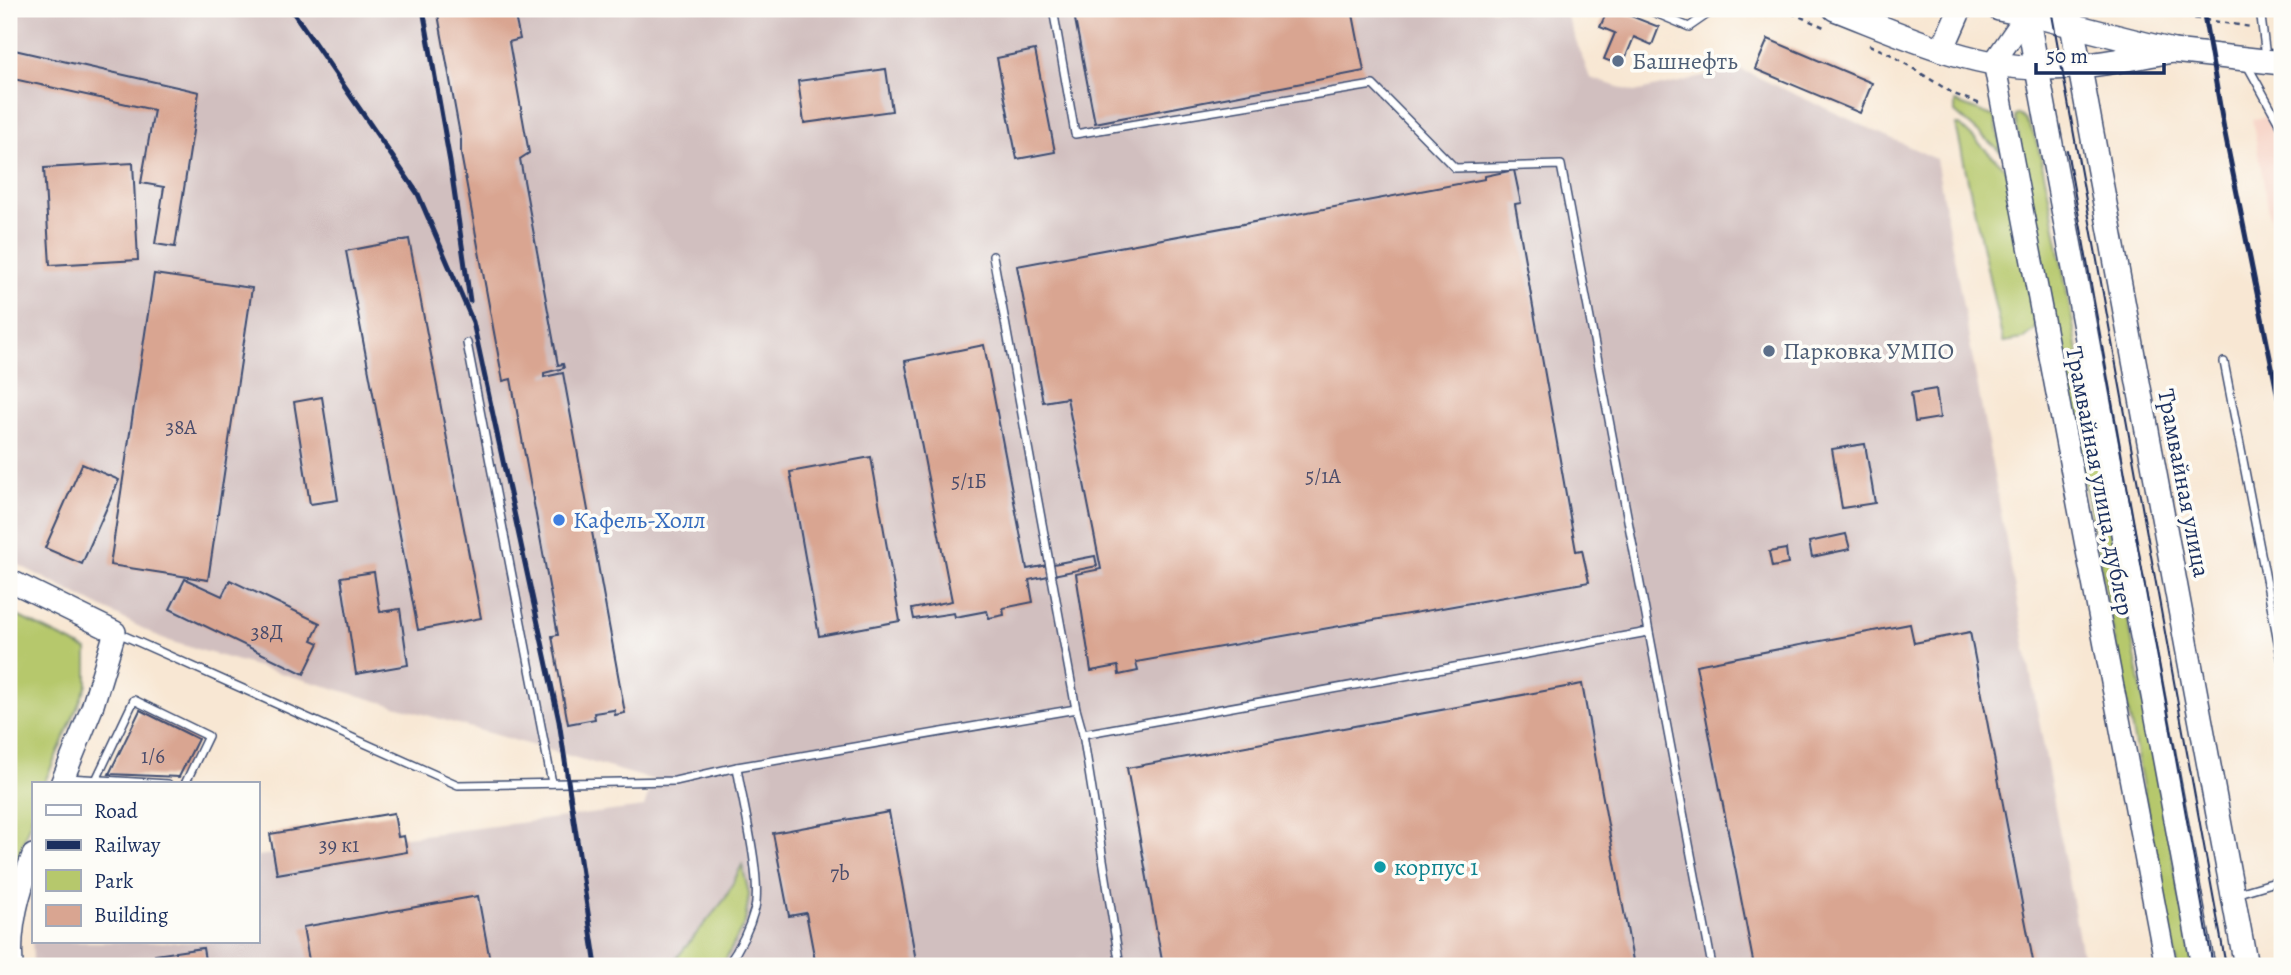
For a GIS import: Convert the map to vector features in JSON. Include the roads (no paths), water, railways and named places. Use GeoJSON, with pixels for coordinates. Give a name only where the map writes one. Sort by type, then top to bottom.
{"type":"FeatureCollection","features":[{"type":"Feature","properties":{"kind":"main road"},"geometry":{"type":"LineString","coordinates":[[1942,50],[1960,9]]}},
{"type":"Feature","properties":{"kind":"main road"},"geometry":{"type":"LineString","coordinates":[[1999,9],[2070,17],[2173,51],[2264,61]]}},
{"type":"Feature","properties":{"kind":"main road"},"geometry":{"type":"LineString","coordinates":[[2027,11],[2203,966]]}},
{"type":"Feature","properties":{"kind":"main road","name":"Трамвайная улица"},"geometry":{"type":"LineString","coordinates":[[2070,17],[2246,966]]}},
{"type":"Feature","properties":{"kind":"main road"},"geometry":{"type":"LineString","coordinates":[[1833,19],[1942,50],[1994,62],[2037,68],[2079,66],[2173,51]]}},
{"type":"Feature","properties":{"kind":"street"},"geometry":{"type":"LineString","coordinates":[[1994,62],[2027,11]]}},
{"type":"Feature","properties":{"kind":"street","name":"Трамвайная улица, дублер"},"geometry":{"type":"LineString","coordinates":[[1994,62],[2166,966]]}},
{"type":"Feature","properties":{"kind":"street"},"geometry":{"type":"LineString","coordinates":[[9,580],[115,632],[92,708],[63,781]]}},
{"type":"Feature","properties":{"kind":"street"},"geometry":{"type":"LineString","coordinates":[[12,966],[12,934],[16,906],[32,858]]}},
{"type":"Feature","properties":{"kind":"lane"},"geometry":{"type":"LineString","coordinates":[[1053,9],[1076,134],[1373,85],[1455,167],[1561,165],[1712,966]]}},
{"type":"Feature","properties":{"kind":"lane"},"geometry":{"type":"LineString","coordinates":[[1646,9],[1689,27],[1715,9]]}},
{"type":"Feature","properties":{"kind":"lane"},"geometry":{"type":"LineString","coordinates":[[2260,9],[2264,61],[2282,128]]}},
{"type":"Feature","properties":{"kind":"lane"},"geometry":{"type":"LineString","coordinates":[[993,256],[1076,709],[1083,734],[1120,966]]}},
{"type":"Feature","properties":{"kind":"lane"},"geometry":{"type":"LineString","coordinates":[[467,343],[552,783]]}},
{"type":"Feature","properties":{"kind":"lane"},"geometry":{"type":"LineString","coordinates":[[2224,362],[2282,662]]}},
{"type":"Feature","properties":{"kind":"lane"},"geometry":{"type":"LineString","coordinates":[[115,632],[458,785],[675,781],[737,767],[1076,709]]}},
{"type":"Feature","properties":{"kind":"lane"},"geometry":{"type":"LineString","coordinates":[[1083,734],[1648,632]]}},
{"type":"Feature","properties":{"kind":"lane"},"geometry":{"type":"LineString","coordinates":[[96,780],[134,700],[208,736],[186,782]]}},
{"type":"Feature","properties":{"kind":"lane"},"geometry":{"type":"LineString","coordinates":[[727,966],[743,944],[755,905],[755,877],[737,767]]}},
{"type":"Feature","properties":{"kind":"lane"},"geometry":{"type":"LineString","coordinates":[[63,781],[132,782]]}},
{"type":"Feature","properties":{"kind":"lane"},"geometry":{"type":"LineString","coordinates":[[2234,894],[2282,880]]}},
{"type":"Feature","properties":{"kind":"tram line"},"geometry":{"type":"LineString","coordinates":[[2051,9],[2226,966]]}},
{"type":"Feature","properties":{"kind":"tram line"},"geometry":{"type":"LineString","coordinates":[[2067,150],[2213,966]]}},
{"type":"Feature","properties":{"kind":"railway"},"geometry":{"type":"LineString","coordinates":[[291,9],[418,194],[473,322],[559,721],[596,966]]}},
{"type":"Feature","properties":{"kind":"railway"},"geometry":{"type":"LineString","coordinates":[[423,9],[450,162],[470,301]]}},
{"type":"Feature","properties":{"kind":"railway"},"geometry":{"type":"LineString","coordinates":[[2203,9],[2224,129],[2282,417]]}},
{"type":"Feature","properties":{"kind":"place","name":"Башнефть"},"geometry":{"type":"Point","coordinates":[1618,61]}},
{"type":"Feature","properties":{"kind":"place","name":"Парковка УМПО"},"geometry":{"type":"Point","coordinates":[1769,351]}},
{"type":"Feature","properties":{"kind":"place","name":"Кафель-Холл"},"geometry":{"type":"Point","coordinates":[559,520]}},
{"type":"Feature","properties":{"kind":"place","name":"корпус 1"},"geometry":{"type":"Point","coordinates":[1380,867]}}]}
